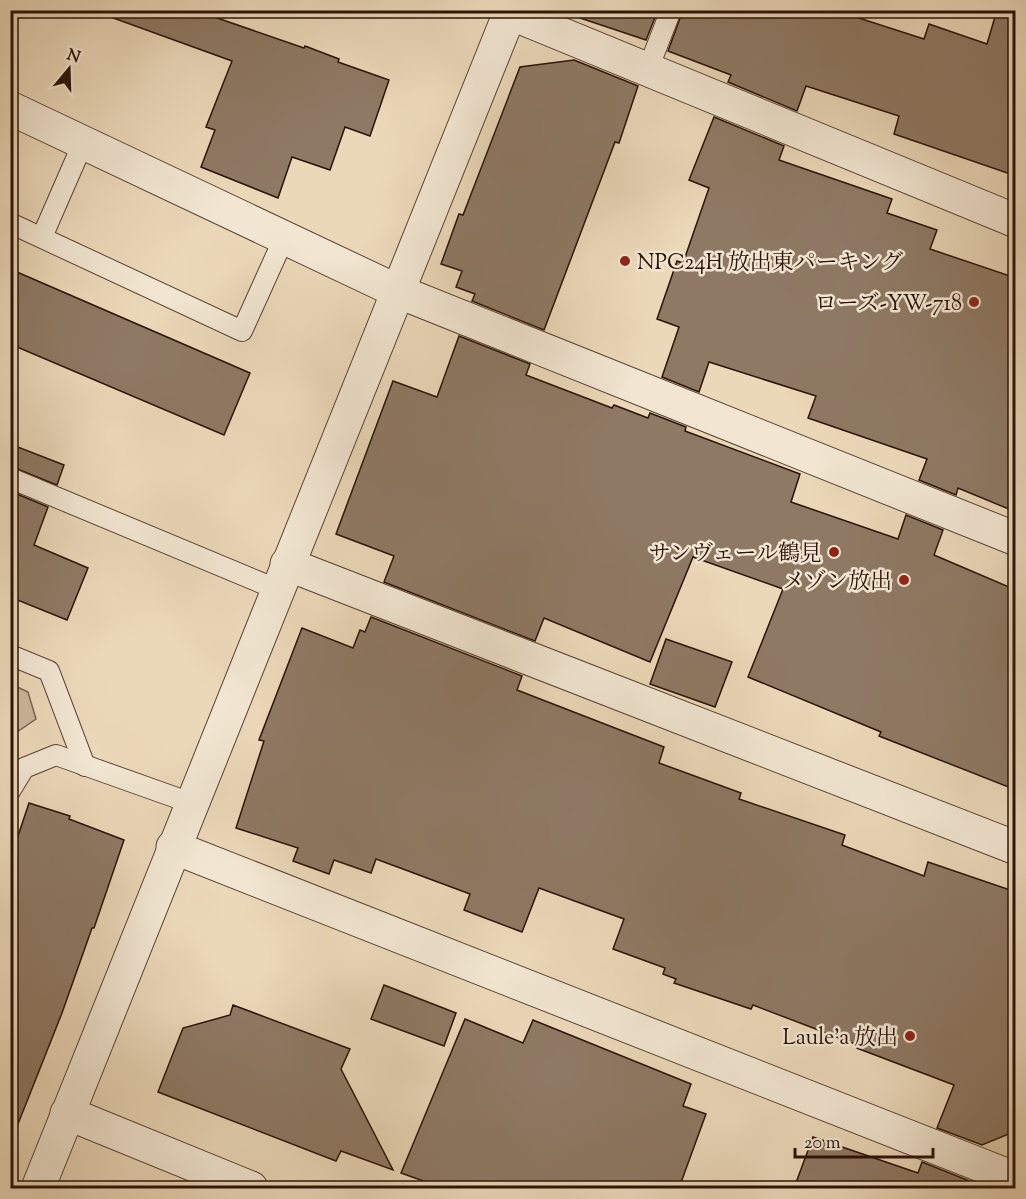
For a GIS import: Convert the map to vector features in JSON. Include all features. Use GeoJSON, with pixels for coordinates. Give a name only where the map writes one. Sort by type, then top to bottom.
{"type":"FeatureCollection","features":[{"type":"Feature","properties":{"kind":"street"},"geometry":{"type":"LineString","coordinates":[[38,1188],[510,12],[1016,221]]}},
{"type":"Feature","properties":{"kind":"street"},"geometry":{"type":"LineString","coordinates":[[10,108],[397,291],[1016,539]]}},
{"type":"Feature","properties":{"kind":"street"},"geometry":{"type":"LineString","coordinates":[[282,577],[1016,848]]}},
{"type":"Feature","properties":{"kind":"street"},"geometry":{"type":"LineString","coordinates":[[173,847],[1016,1179]]}},
{"type":"Feature","properties":{"kind":"street"},"geometry":{"type":"LineString","coordinates":[[67,1113],[251,1188]]}},
{"type":"Feature","properties":{"kind":"lane"},"geometry":{"type":"LineString","coordinates":[[648,69],[671,10]]}},
{"type":"Feature","properties":{"kind":"lane"},"geometry":{"type":"LineString","coordinates":[[42,237],[83,143]]}},
{"type":"Feature","properties":{"kind":"lane"},"geometry":{"type":"LineString","coordinates":[[12,225],[242,331],[284,238]]}},
{"type":"Feature","properties":{"kind":"lane"},"geometry":{"type":"LineString","coordinates":[[10,478],[282,577]]}},
{"type":"Feature","properties":{"kind":"lane"},"geometry":{"type":"LineString","coordinates":[[10,655],[49,671],[85,766]]}},
{"type":"Feature","properties":{"kind":"lane"},"geometry":{"type":"LineString","coordinates":[[10,792],[24,768],[56,755],[191,803]]}},
{"type":"Feature","properties":{"kind":"shaded area"},"geometry":{"type":"Polygon","coordinates":[[[11,684],[28,692],[36,719],[11,736],[11,684]]]}},
{"type":"Feature","properties":{"kind":"building"},"geometry":{"type":"Polygon","coordinates":[[[106,10],[194,10],[304,48],[305,46],[339,59],[338,62],[389,80],[370,136],[345,127],[330,170],[292,157],[278,198],[201,167],[215,130],[206,127],[232,61],[105,15],[106,10]]]}},
{"type":"Feature","properties":{"kind":"building"},"geometry":{"type":"Polygon","coordinates":[[[578,10],[658,10],[646,40],[577,17],[578,10]]]}},
{"type":"Feature","properties":{"kind":"building"},"geometry":{"type":"Polygon","coordinates":[[[683,10],[834,10],[924,39],[929,24],[987,44],[997,10],[1016,10],[1016,176],[894,134],[899,116],[806,86],[797,111],[728,82],[731,75],[668,51],[683,10]]]}},
{"type":"Feature","properties":{"kind":"building"},"geometry":{"type":"Polygon","coordinates":[[[574,60],[638,86],[619,143],[615,142],[544,330],[472,301],[475,294],[456,287],[462,271],[441,264],[459,214],[463,215],[520,67],[574,60]]]}},
{"type":"Feature","properties":{"kind":"building"},"geometry":{"type":"Polygon","coordinates":[[[714,117],[784,146],[779,160],[892,199],[887,213],[937,230],[930,249],[1016,278],[1016,512],[958,488],[956,495],[919,480],[927,459],[808,418],[816,396],[709,362],[699,392],[662,377],[679,327],[657,319],[677,261],[683,263],[709,188],[689,180],[714,117]]]}},
{"type":"Feature","properties":{"kind":"building"},"geometry":{"type":"Polygon","coordinates":[[[10,269],[250,373],[224,435],[10,344],[10,269]]]}},
{"type":"Feature","properties":{"kind":"building"},"geometry":{"type":"Polygon","coordinates":[[[459,336],[530,364],[526,375],[612,408],[614,405],[648,418],[650,413],[686,427],[685,431],[800,474],[791,502],[898,539],[906,515],[943,530],[934,555],[1016,590],[1016,790],[879,736],[881,732],[748,677],[783,589],[693,557],[650,662],[544,618],[535,641],[384,582],[394,556],[336,534],[393,381],[437,397],[459,336]]]}},
{"type":"Feature","properties":{"kind":"building"},"geometry":{"type":"Polygon","coordinates":[[[10,444],[64,465],[57,485],[10,466],[10,444]]]}},
{"type":"Feature","properties":{"kind":"building"},"geometry":{"type":"Polygon","coordinates":[[[10,491],[48,507],[34,545],[88,568],[67,620],[10,597],[10,491]]]}},
{"type":"Feature","properties":{"kind":"building"},"geometry":{"type":"Polygon","coordinates":[[[371,617],[522,676],[517,690],[664,747],[659,763],[741,793],[739,799],[845,835],[842,845],[924,876],[928,862],[1016,892],[1016,1131],[982,1145],[937,1128],[954,1085],[753,1005],[751,1009],[674,983],[676,979],[663,974],[665,968],[613,949],[624,919],[539,888],[522,932],[464,910],[470,894],[376,859],[371,873],[334,860],[329,874],[293,861],[298,848],[236,828],[264,741],[259,740],[302,628],[353,648],[360,630],[365,632],[371,617]]]}},
{"type":"Feature","properties":{"kind":"building"},"geometry":{"type":"Polygon","coordinates":[[[666,639],[732,662],[715,707],[650,684],[666,639]]]}},
{"type":"Feature","properties":{"kind":"building"},"geometry":{"type":"Polygon","coordinates":[[[29,803],[70,816],[69,819],[124,840],[62,1013],[14,1134],[10,1134],[10,860],[29,803]]]}},
{"type":"Feature","properties":{"kind":"building"},"geometry":{"type":"Polygon","coordinates":[[[384,985],[456,1013],[444,1046],[371,1019],[384,985]]]}},
{"type":"Feature","properties":{"kind":"building"},"geometry":{"type":"Polygon","coordinates":[[[233,1005],[350,1049],[341,1069],[393,1170],[341,1151],[336,1161],[158,1092],[183,1028],[230,1015],[233,1005]]]}},
{"type":"Feature","properties":{"kind":"building"},"geometry":{"type":"Polygon","coordinates":[[[465,1019],[523,1043],[533,1020],[691,1084],[683,1106],[706,1114],[679,1188],[443,1188],[401,1173],[465,1019]]]}},
{"type":"Feature","properties":{"kind":"building"},"geometry":{"type":"Polygon","coordinates":[[[813,1137],[918,1173],[922,1162],[972,1182],[977,1188],[794,1188],[813,1137]]]}},
{"type":"Feature","properties":{"kind":"place","name":"NPC24H 放出東パーキング"},"geometry":{"type":"Point","coordinates":[625,261]}},
{"type":"Feature","properties":{"kind":"place","name":"ローズ-YW-718"},"geometry":{"type":"Point","coordinates":[974,302]}},
{"type":"Feature","properties":{"kind":"place","name":"サンヴェール鶴見"},"geometry":{"type":"Point","coordinates":[834,552]}},
{"type":"Feature","properties":{"kind":"place","name":"メゾン放出"},"geometry":{"type":"Point","coordinates":[904,580]}},
{"type":"Feature","properties":{"kind":"place","name":"Laule'a 放出"},"geometry":{"type":"Point","coordinates":[910,1036]}}]}
